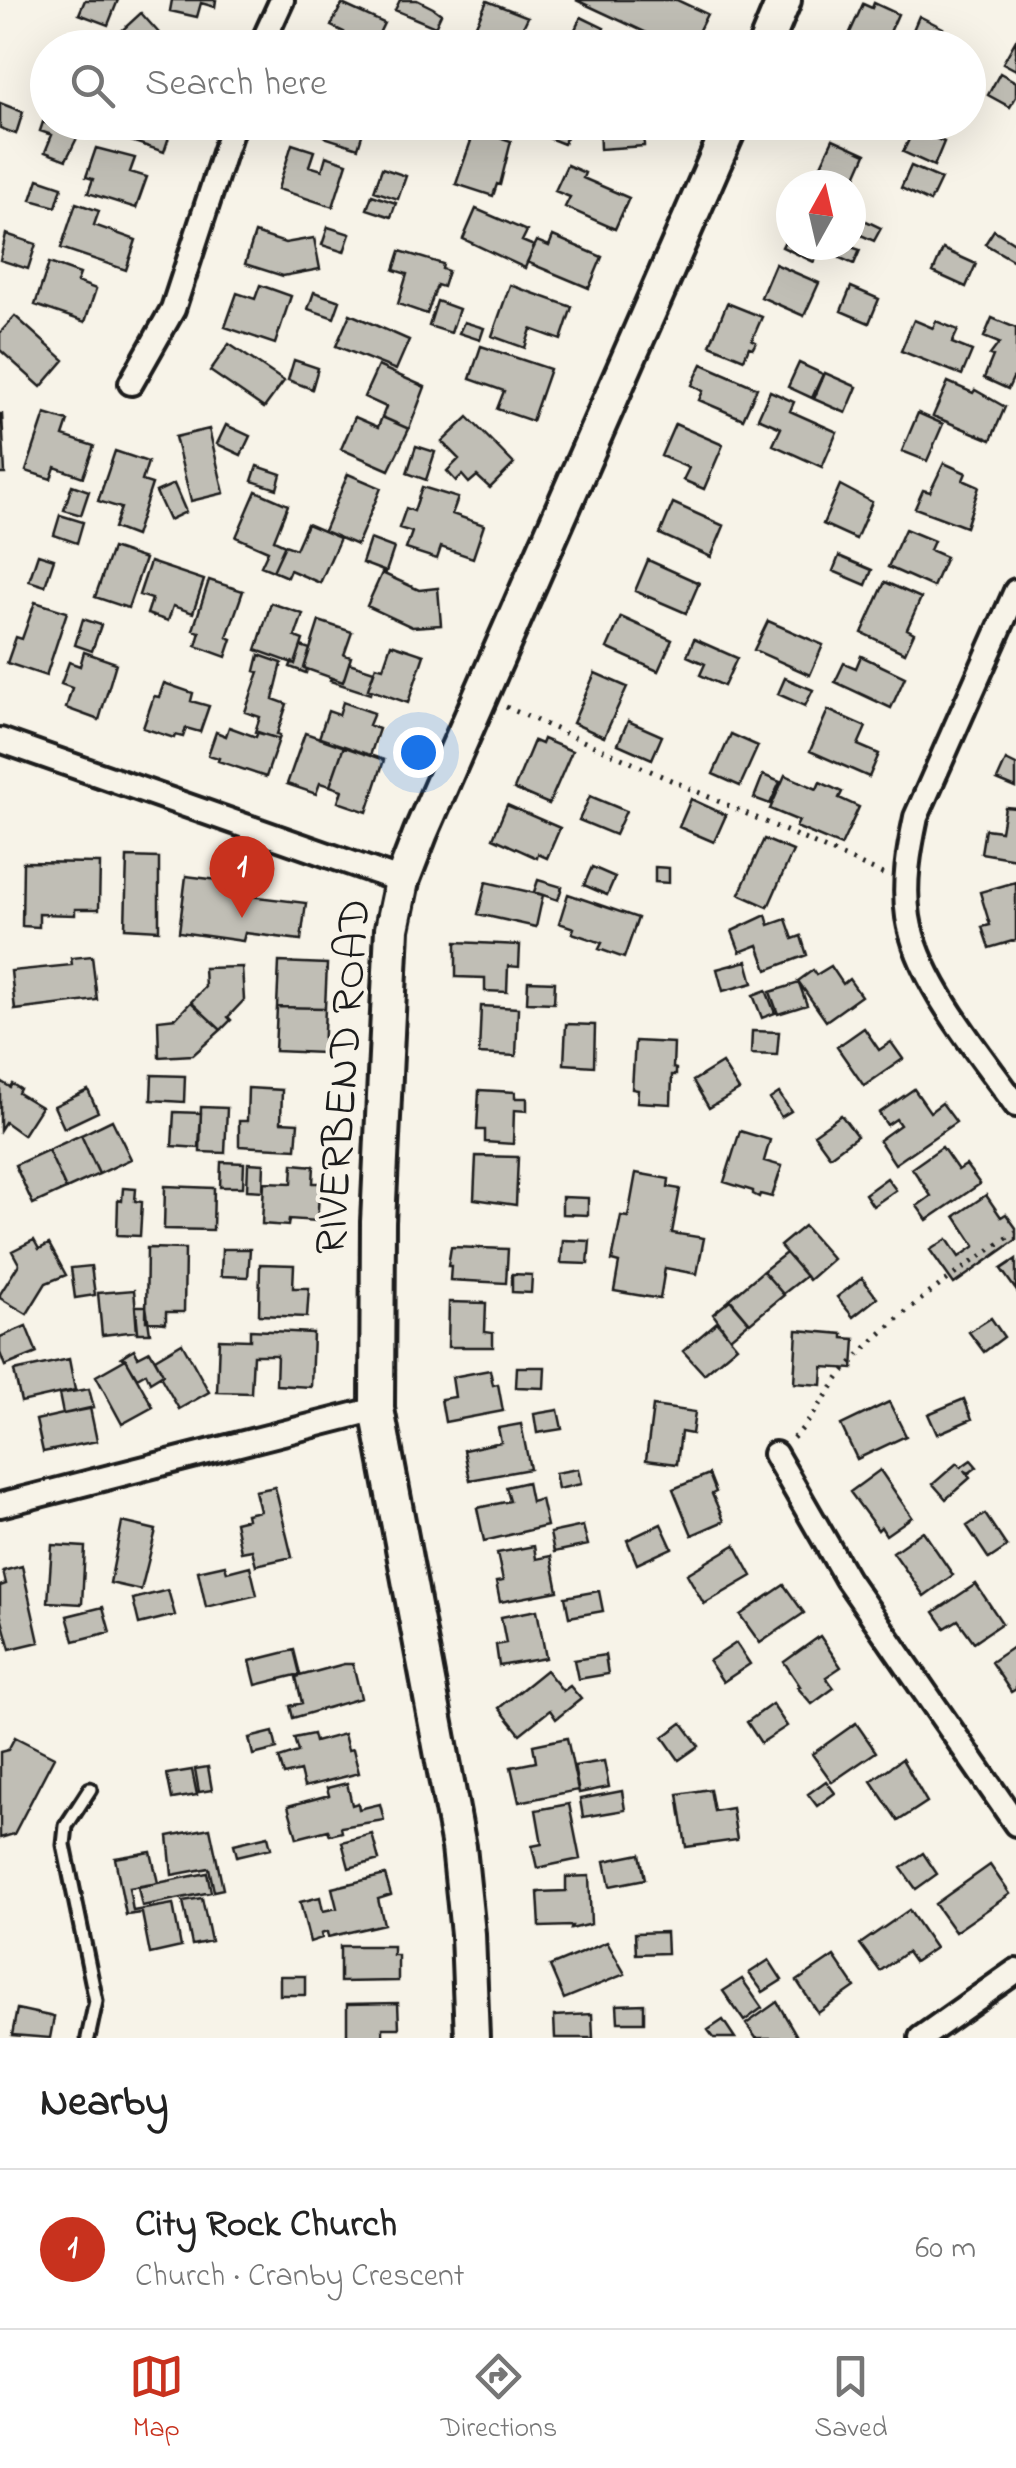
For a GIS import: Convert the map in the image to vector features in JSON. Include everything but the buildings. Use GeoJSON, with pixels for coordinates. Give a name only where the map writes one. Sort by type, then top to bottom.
{"type":"FeatureCollection","features":[{"type":"Feature","properties":{"kind":"main road"},"geometry":{"type":"LineString","coordinates":[[772,30],[784,0]]}},
{"type":"Feature","properties":{"kind":"main road","name":"RIVERBEND ROAD"},"geometry":{"type":"LineString","coordinates":[[472,2038],[468,1934],[459,1847],[376,1410],[378,1233],[392,930],[402,882],[480,696],[724,140]]}},
{"type":"Feature","properties":{"kind":"street"},"geometry":{"type":"LineString","coordinates":[[268,30],[282,0]]}},
{"type":"Feature","properties":{"kind":"street"},"geometry":{"type":"LineString","coordinates":[[131,383],[173,309],[228,140]]}},
{"type":"Feature","properties":{"kind":"street"},"geometry":{"type":"LineString","coordinates":[[1016,590],[916,817],[906,884],[908,918],[916,948],[932,981],[1016,1105]]}},
{"type":"Feature","properties":{"kind":"street"},"geometry":{"type":"LineString","coordinates":[[0,740],[402,882]]}},
{"type":"Feature","properties":{"kind":"street"},"geometry":{"type":"LineString","coordinates":[[0,1505],[376,1410]]}},
{"type":"Feature","properties":{"kind":"street"},"geometry":{"type":"LineString","coordinates":[[775,1454],[847,1579],[1016,1824]]}},
{"type":"Feature","properties":{"kind":"street"},"geometry":{"type":"LineString","coordinates":[[926,2037],[1016,1971]]}},
{"type":"Feature","properties":{"kind":"lane"},"geometry":{"type":"LineString","coordinates":[[88,2038],[96,2000],[64,1845],[66,1826],[90,1789]]}},
{"type":"Feature","properties":{"kind":"path"},"geometry":{"type":"LineString","coordinates":[[480,696],[906,884]]}},
{"type":"Feature","properties":{"kind":"path"},"geometry":{"type":"LineString","coordinates":[[775,1454],[808,1425],[843,1372],[912,1303],[1016,1232]]}},
{"type":"Feature","properties":{"kind":"place","name":"City Rock Church"},"geometry":{"type":"Point","coordinates":[242,918]}}]}
